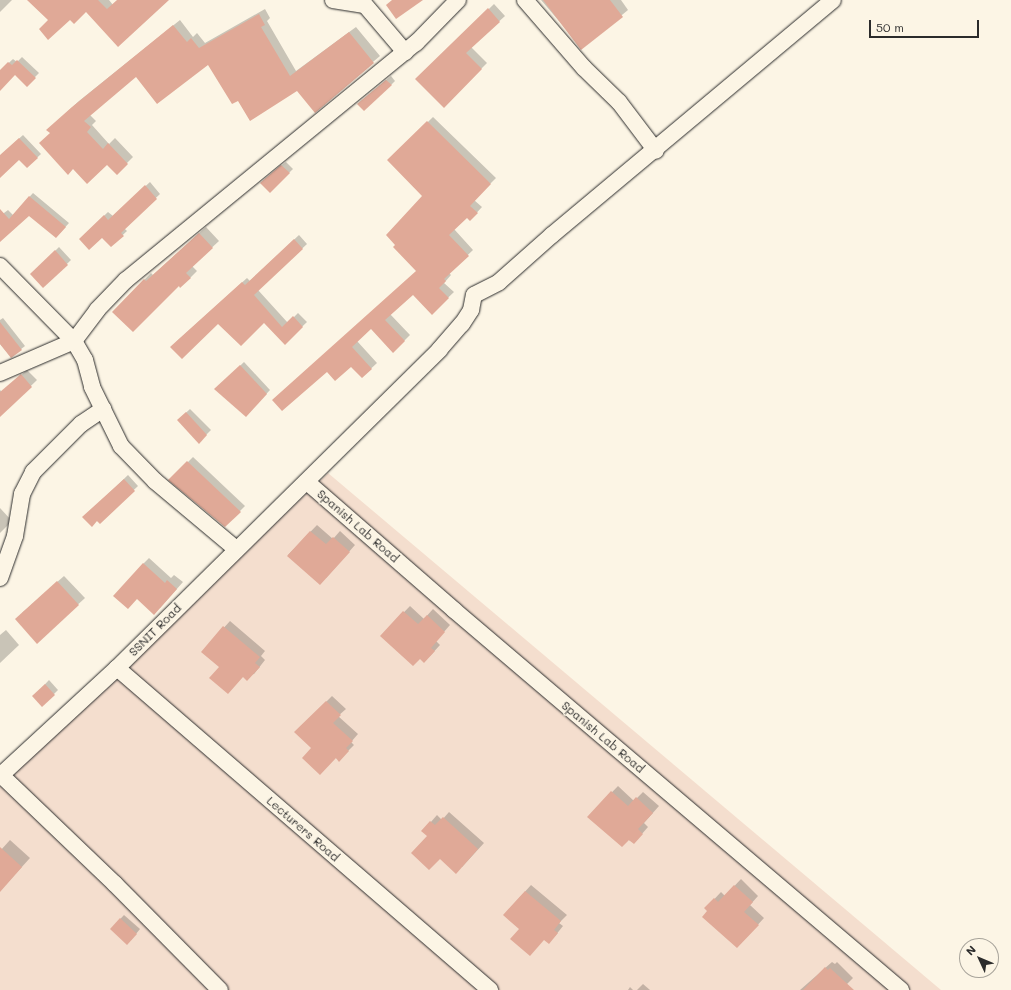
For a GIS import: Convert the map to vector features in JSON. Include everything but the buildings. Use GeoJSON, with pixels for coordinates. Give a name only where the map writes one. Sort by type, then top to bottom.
{"type":"FeatureCollection","features":[{"type":"Feature","properties":{"kind":"street"},"geometry":{"type":"LineString","coordinates":[[333,0],[365,4],[405,52]]}},
{"type":"Feature","properties":{"kind":"street"},"geometry":{"type":"LineString","coordinates":[[0,373],[74,341],[97,310],[126,280],[405,52],[458,0]]}},
{"type":"Feature","properties":{"kind":"street"},"geometry":{"type":"LineString","coordinates":[[525,0],[584,68],[619,102],[656,151]]}},
{"type":"Feature","properties":{"kind":"street","name":"SSNIT Road"},"geometry":{"type":"LineString","coordinates":[[0,776],[117,668],[236,549],[308,482],[462,324],[471,310],[474,295],[499,282],[552,235],[656,151],[833,0]]}},
{"type":"Feature","properties":{"kind":"street"},"geometry":{"type":"LineString","coordinates":[[0,266],[74,341],[85,360],[92,386],[120,446],[155,481],[236,549]]}},
{"type":"Feature","properties":{"kind":"street"},"geometry":{"type":"LineString","coordinates":[[0,578],[15,536],[22,494],[33,472],[76,429],[103,410]]}},
{"type":"Feature","properties":{"kind":"street","name":"Spanish Lab Road"},"geometry":{"type":"LineString","coordinates":[[308,482],[454,610],[901,990]]}},
{"type":"Feature","properties":{"kind":"street","name":"Lecturers Road"},"geometry":{"type":"LineString","coordinates":[[117,668],[490,990]]}},
{"type":"Feature","properties":{"kind":"street"},"geometry":{"type":"LineString","coordinates":[[0,776],[115,884],[220,990]]}},
{"type":"Feature","properties":{"kind":"shaded area"},"geometry":{"type":"Polygon","coordinates":[[[328,473],[941,990],[0,990],[0,783],[328,473]]]}}]}
